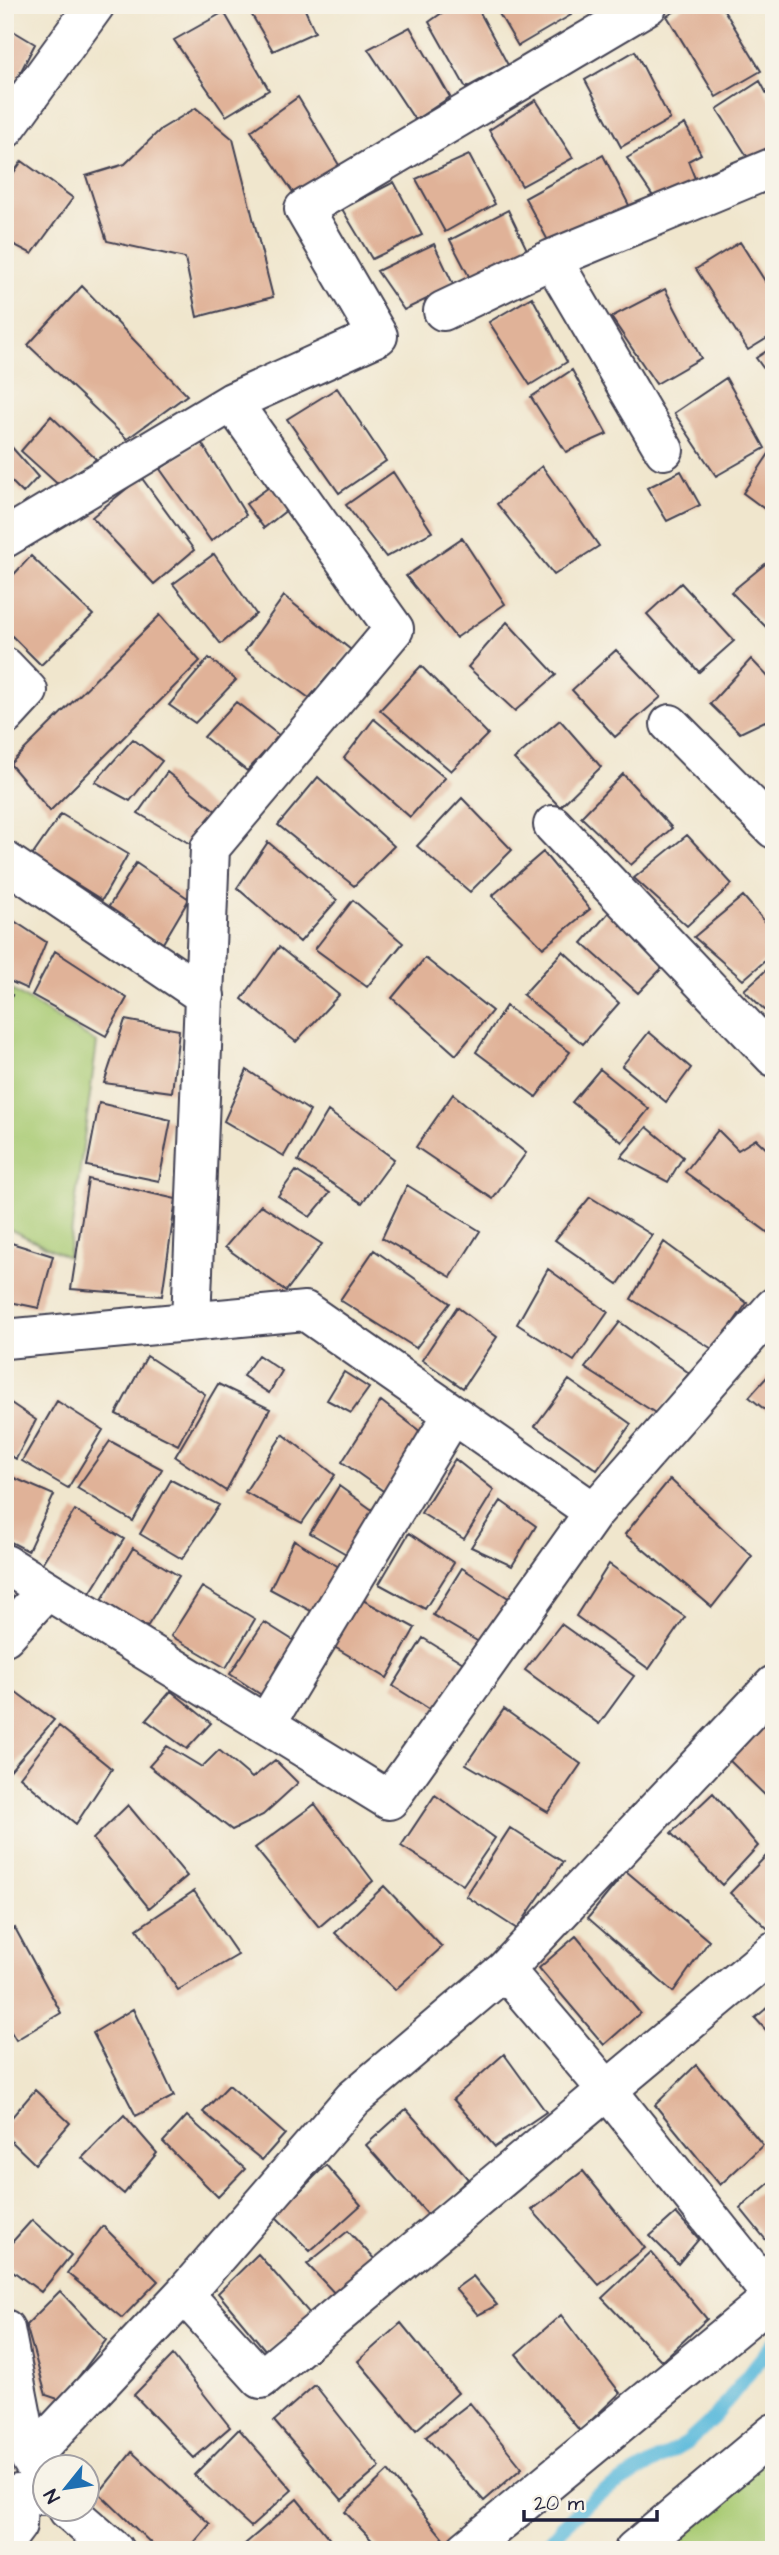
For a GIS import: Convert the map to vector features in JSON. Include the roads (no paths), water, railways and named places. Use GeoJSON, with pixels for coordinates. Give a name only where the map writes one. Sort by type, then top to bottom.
{"type":"FeatureCollection","features":[{"type":"Feature","properties":{"kind":"street"},"geometry":{"type":"LineString","coordinates":[[5,129],[95,5]]}},
{"type":"Feature","properties":{"kind":"street"},"geometry":{"type":"LineString","coordinates":[[5,538],[232,402],[378,336],[304,209],[648,5]]}},
{"type":"Feature","properties":{"kind":"street"},"geometry":{"type":"LineString","coordinates":[[443,311],[552,259],[774,167]]}},
{"type":"Feature","properties":{"kind":"street"},"geometry":{"type":"LineString","coordinates":[[552,259],[664,450]]}},
{"type":"Feature","properties":{"kind":"street"},"geometry":{"type":"LineString","coordinates":[[191,1321],[210,848],[394,629],[232,402]]}},
{"type":"Feature","properties":{"kind":"street"},"geometry":{"type":"LineString","coordinates":[[5,667],[28,691],[5,716]]}},
{"type":"Feature","properties":{"kind":"street"},"geometry":{"type":"LineString","coordinates":[[670,724],[774,829]]}},
{"type":"Feature","properties":{"kind":"street"},"geometry":{"type":"LineString","coordinates":[[553,825],[774,1056]]}},
{"type":"Feature","properties":{"kind":"street"},"geometry":{"type":"LineString","coordinates":[[5,861],[205,996]]}},
{"type":"Feature","properties":{"kind":"street"},"geometry":{"type":"LineString","coordinates":[[5,1564],[389,1800],[594,1513],[774,1307]]}},
{"type":"Feature","properties":{"kind":"street"},"geometry":{"type":"LineString","coordinates":[[5,1339],[305,1311],[594,1513]]}},
{"type":"Feature","properties":{"kind":"street"},"geometry":{"type":"LineString","coordinates":[[266,1724],[453,1414]]}},
{"type":"Feature","properties":{"kind":"street"},"geometry":{"type":"LineString","coordinates":[[5,1636],[47,1590]]}},
{"type":"Feature","properties":{"kind":"street"},"geometry":{"type":"LineString","coordinates":[[29,2475],[353,2099],[505,1970],[774,1685]]}},
{"type":"Feature","properties":{"kind":"street"},"geometry":{"type":"LineString","coordinates":[[184,2294],[261,2379],[774,1951]]}},
{"type":"Feature","properties":{"kind":"street"},"geometry":{"type":"LineString","coordinates":[[466,2550],[773,2297],[608,2091],[505,1970]]}},
{"type":"Feature","properties":{"kind":"street"},"geometry":{"type":"LineString","coordinates":[[5,2329],[29,2475],[17,2525],[5,2541]]}},
{"type":"Feature","properties":{"kind":"street"},"geometry":{"type":"LineString","coordinates":[[634,2550],[774,2433]]}},
{"type":"Feature","properties":{"kind":"street"},"geometry":{"type":"LineString","coordinates":[[84,2524],[114,2550]]}},
{"type":"Feature","properties":{"kind":"waterway"},"geometry":{"type":"LineString","coordinates":[[543,2550],[562,2527],[596,2496],[687,2443],[713,2419],[774,2342]]}}]}
